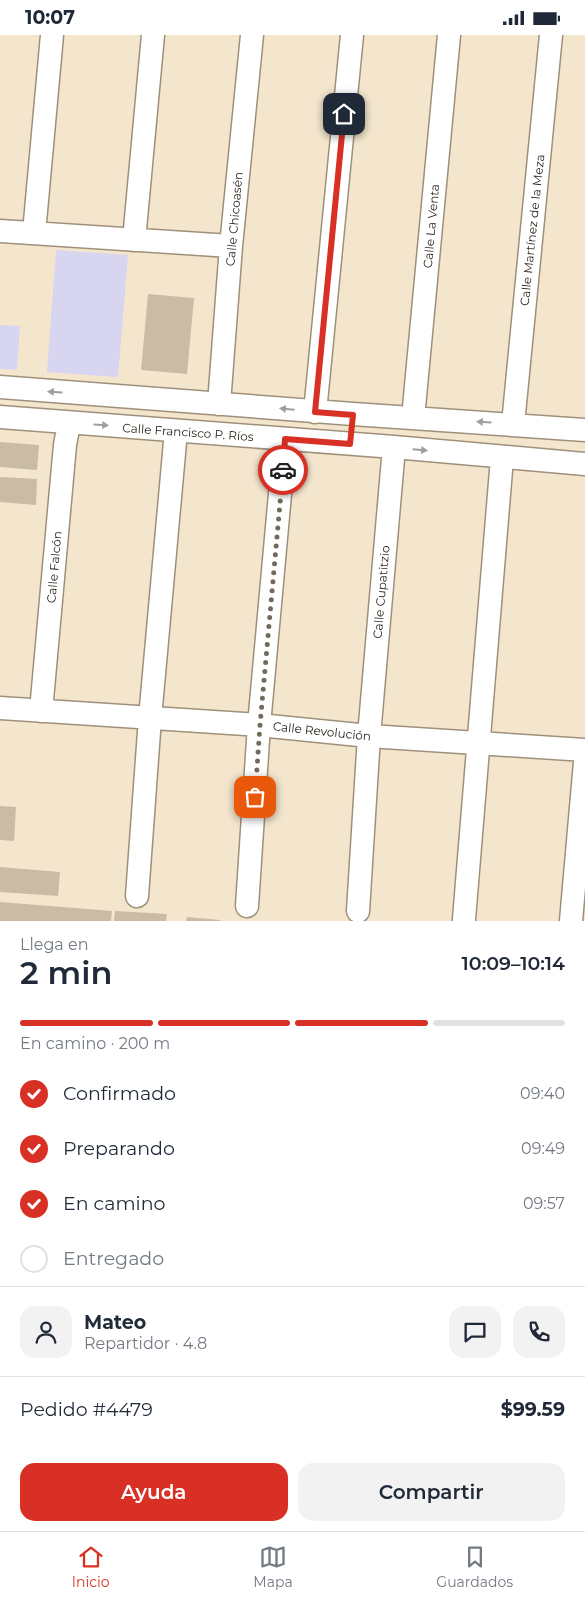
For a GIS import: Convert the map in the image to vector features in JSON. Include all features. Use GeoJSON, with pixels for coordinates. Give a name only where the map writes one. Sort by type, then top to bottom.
{"type":"FeatureCollection","features":[{"type":"Feature","properties":{"kind":"street"},"geometry":{"type":"LineString","coordinates":[[34,233],[52,35]]}},
{"type":"Feature","properties":{"kind":"street"},"geometry":{"type":"LineString","coordinates":[[134,239],[153,35]]}},
{"type":"Feature","properties":{"kind":"street","name":"Calle Chicoasén"},"geometry":{"type":"LineString","coordinates":[[219,404],[231,246],[252,35]]}},
{"type":"Feature","properties":{"kind":"street"},"geometry":{"type":"LineString","coordinates":[[315,412],[352,35]]}},
{"type":"Feature","properties":{"kind":"street","name":"Calle La Venta"},"geometry":{"type":"LineString","coordinates":[[414,418],[449,35]]}},
{"type":"Feature","properties":{"kind":"street","name":"Calle Martínez de la Meza"},"geometry":{"type":"LineString","coordinates":[[513,424],[551,35]]}},
{"type":"Feature","properties":{"kind":"street"},"geometry":{"type":"LineString","coordinates":[[0,231],[231,246]]}},
{"type":"Feature","properties":{"kind":"street"},"geometry":{"type":"LineString","coordinates":[[0,387],[353,415],[585,430]]}},
{"type":"Feature","properties":{"kind":"street"},"geometry":{"type":"LineString","coordinates":[[350,444],[353,415]]}},
{"type":"Feature","properties":{"kind":"street","name":"Calle Francisco P. Ríos"},"geometry":{"type":"LineString","coordinates":[[0,417],[394,447],[585,464]]}},
{"type":"Feature","properties":{"kind":"street","name":"Calle Falcón"},"geometry":{"type":"LineString","coordinates":[[41,711],[65,445],[69,423]]}},
{"type":"Feature","properties":{"kind":"street"},"geometry":{"type":"LineString","coordinates":[[137,896],[150,718],[176,431]]}},
{"type":"Feature","properties":{"kind":"street"},"geometry":{"type":"LineString","coordinates":[[248,906],[260,725],[285,439]]}},
{"type":"Feature","properties":{"kind":"street","name":"Calle Cupatitzio"},"geometry":{"type":"LineString","coordinates":[[358,911],[369,736],[394,447]]}},
{"type":"Feature","properties":{"kind":"street"},"geometry":{"type":"LineString","coordinates":[[464,919],[502,458]]}},
{"type":"Feature","properties":{"kind":"street","name":"Calle Revolución"},"geometry":{"type":"LineString","coordinates":[[0,708],[260,725],[369,736],[585,750]]}},
{"type":"Feature","properties":{"kind":"street"},"geometry":{"type":"LineString","coordinates":[[571,921],[585,763]]}},
{"type":"Feature","properties":{"kind":"shaded area"},"geometry":{"type":"Polygon","coordinates":[[[56,250],[128,255],[118,377],[47,372],[56,250]]]}},
{"type":"Feature","properties":{"kind":"shaded area"},"geometry":{"type":"Polygon","coordinates":[[[0,325],[20,326],[17,370],[0,369],[0,325]]]}},
{"type":"Feature","properties":{"kind":"building"},"geometry":{"type":"Polygon","coordinates":[[[148,294],[194,298],[187,374],[141,370],[148,294]]]}},
{"type":"Feature","properties":{"kind":"building"},"geometry":{"type":"Polygon","coordinates":[[[0,442],[39,445],[37,470],[0,467],[0,442]]]}},
{"type":"Feature","properties":{"kind":"building"},"geometry":{"type":"Polygon","coordinates":[[[0,477],[37,479],[36,505],[0,502],[0,477]]]}},
{"type":"Feature","properties":{"kind":"building"},"geometry":{"type":"Polygon","coordinates":[[[0,806],[16,807],[14,841],[0,840],[0,806]]]}},
{"type":"Feature","properties":{"kind":"building"},"geometry":{"type":"Polygon","coordinates":[[[0,867],[60,872],[58,896],[0,892],[0,867]]]}},
{"type":"Feature","properties":{"kind":"building"},"geometry":{"type":"Polygon","coordinates":[[[0,902],[112,911],[111,921],[0,921],[0,902]]]}},
{"type":"Feature","properties":{"kind":"building"},"geometry":{"type":"Polygon","coordinates":[[[115,911],[167,914],[166,921],[114,921],[115,911]]]}},
{"type":"Feature","properties":{"kind":"building"},"geometry":{"type":"Polygon","coordinates":[[[187,917],[220,920],[220,921],[186,921],[187,917]]]}},
{"type":"Feature","properties":{"kind":"way so far"},"geometry":{"type":"LineString","coordinates":[[255,797],[283,470]]}},
{"type":"Feature","properties":{"kind":"route"},"geometry":{"type":"LineString","coordinates":[[283,470],[285,439],[350,444],[353,415],[315,412],[344,114]]}}]}
